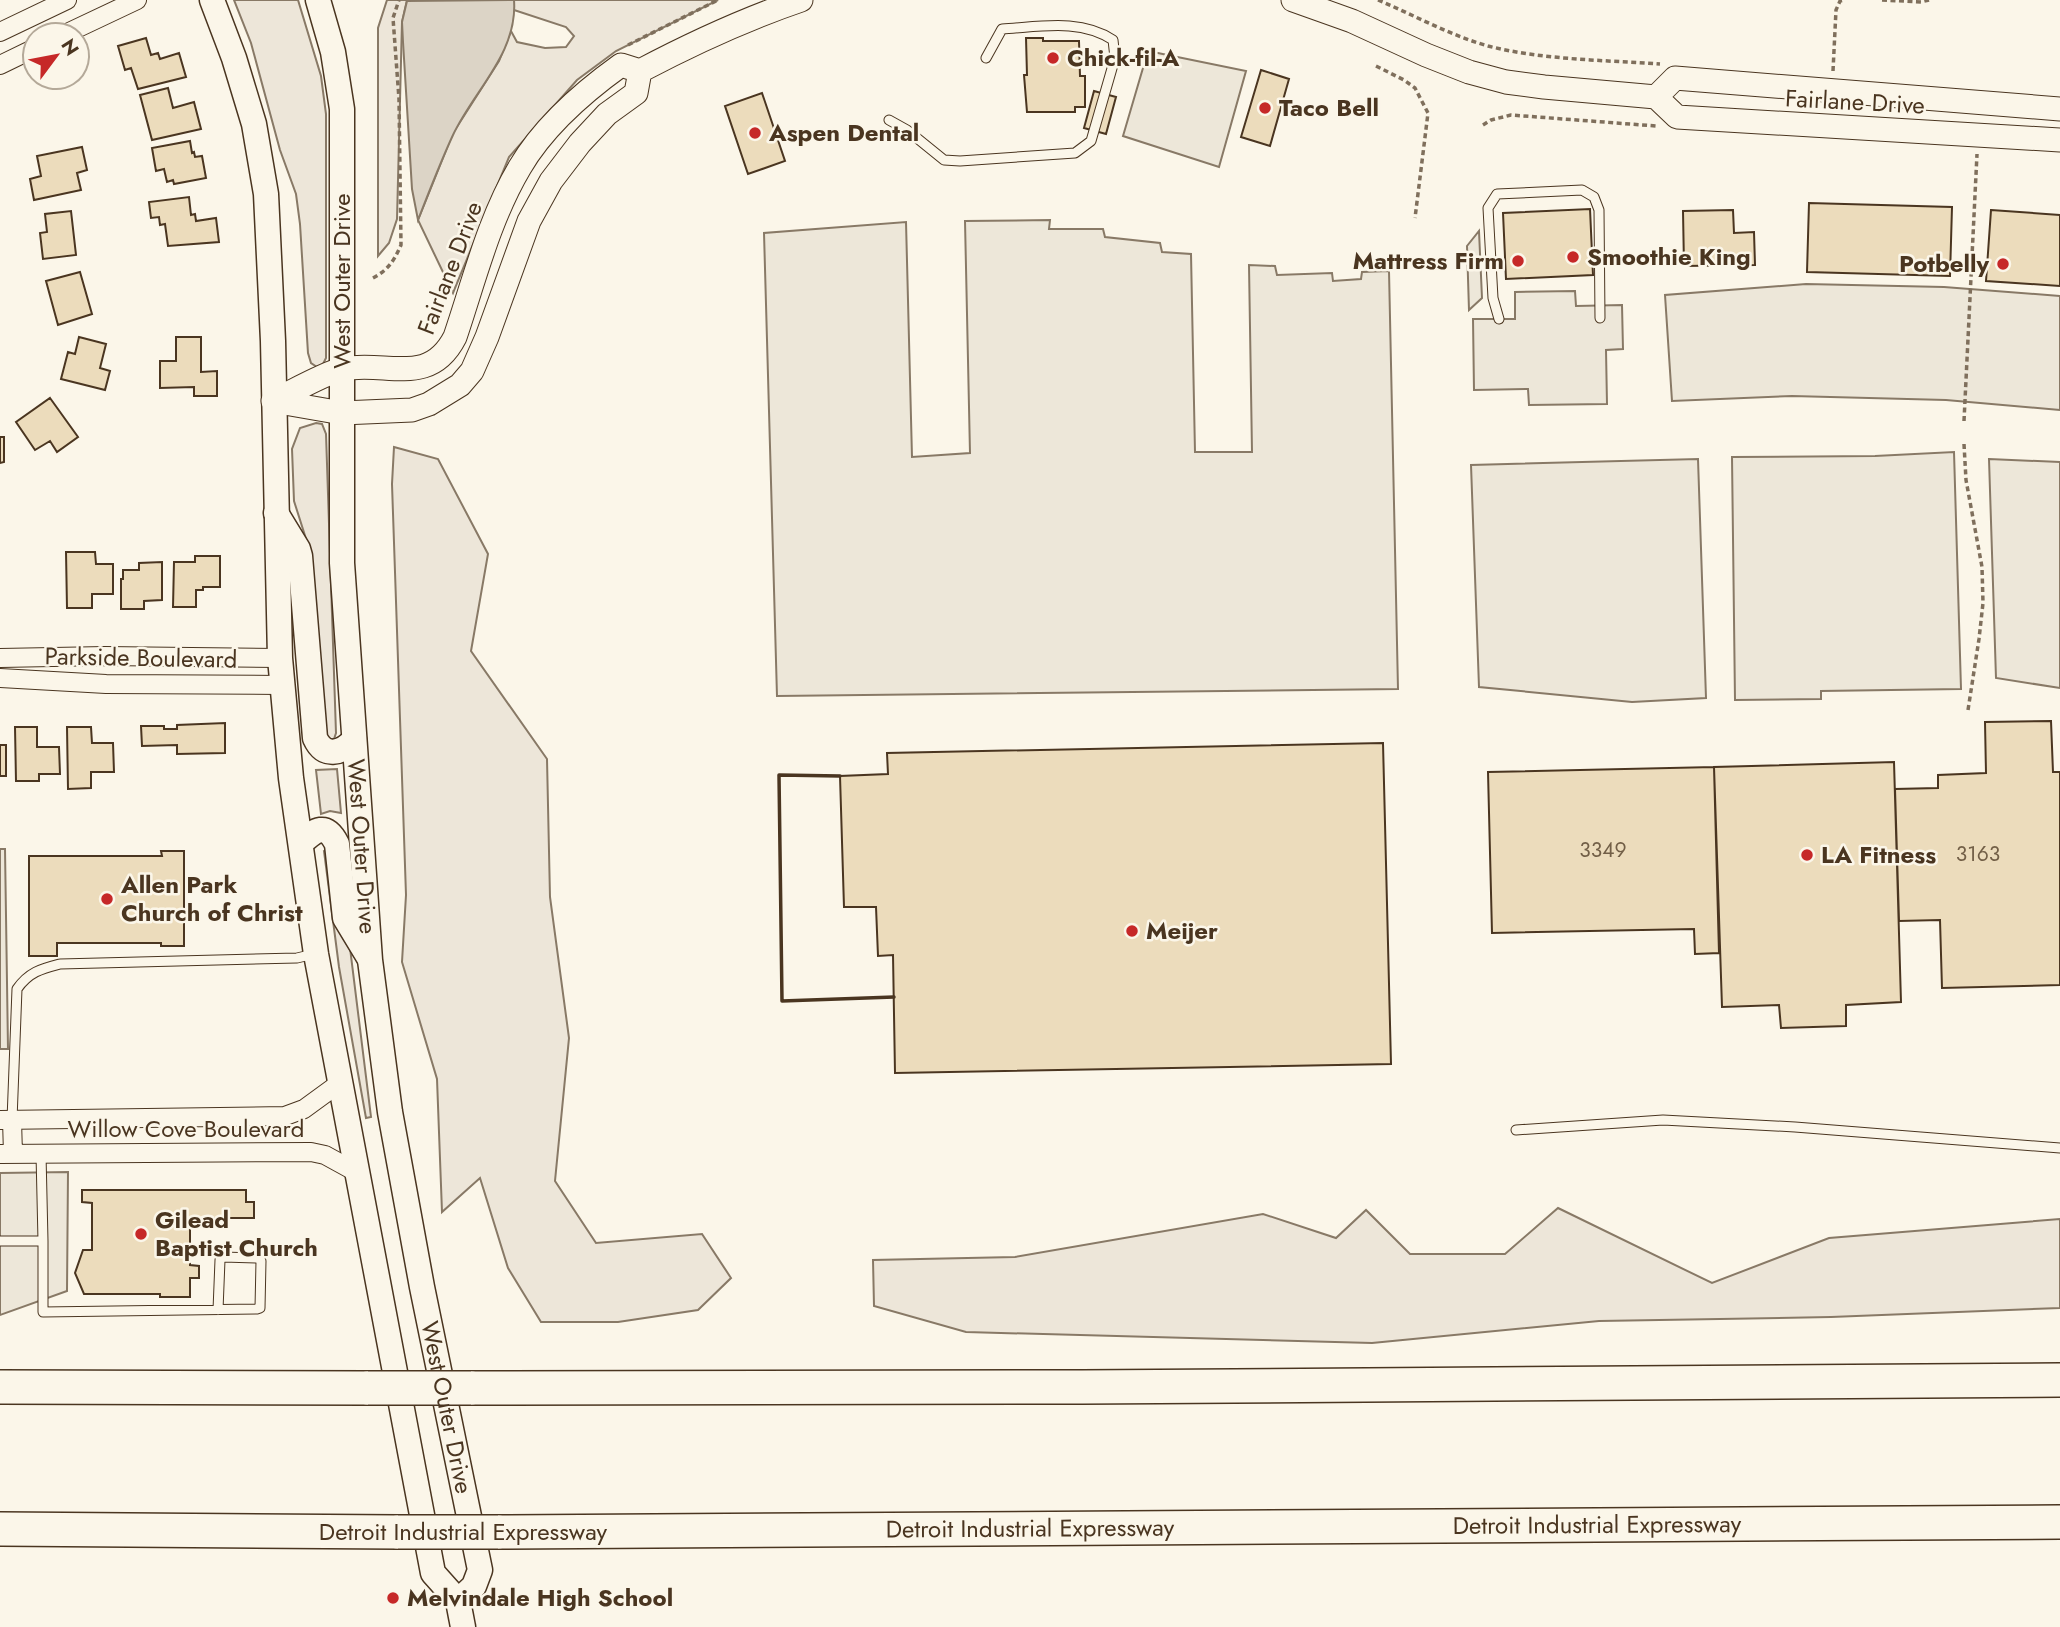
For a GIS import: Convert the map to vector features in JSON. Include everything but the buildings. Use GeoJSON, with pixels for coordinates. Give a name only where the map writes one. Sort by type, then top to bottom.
{"type":"FeatureCollection","features":[{"type":"Feature","properties":{"kind":"highway"},"geometry":{"type":"LineString","coordinates":[[0,1387],[1082,1387],[2060,1380]]}},
{"type":"Feature","properties":{"kind":"highway","name":"Detroit Industrial Expressway"},"geometry":{"type":"LineString","coordinates":[[0,1529],[498,1532],[2060,1522]]}},
{"type":"Feature","properties":{"kind":"main road","name":"West Outer Drive"},"geometry":{"type":"LineString","coordinates":[[212,0],[234,58],[254,124],[266,194],[273,341],[281,685],[316,954],[433,1573],[461,1618]]}},
{"type":"Feature","properties":{"kind":"main road","name":"West Outer Drive"},"geometry":{"type":"LineString","coordinates":[[317,0],[333,52],[342,109],[342,563],[370,960],[390,1112],[422,1287],[480,1570],[461,1618]]}},
{"type":"Feature","properties":{"kind":"main road"},"geometry":{"type":"LineString","coordinates":[[276,512],[300,556],[316,738],[324,750],[332,752],[340,751],[354,740]]}},
{"type":"Feature","properties":{"kind":"main road"},"geometry":{"type":"LineString","coordinates":[[301,843],[319,831],[327,830],[332,833],[337,844],[345,918],[370,960]]}},
{"type":"Feature","properties":{"kind":"street"},"geometry":{"type":"LineString","coordinates":[[0,32],[67,0],[70,21]]}},
{"type":"Feature","properties":{"kind":"street"},"geometry":{"type":"LineString","coordinates":[[91,22],[137,0]]}},
{"type":"Feature","properties":{"kind":"street","name":"Fairlane Drive"},"geometry":{"type":"LineString","coordinates":[[273,401],[342,369],[415,368],[428,366],[439,359],[449,349],[455,337],[497,216],[520,167],[558,117],[621,65],[640,71],[720,31],[802,0]]}},
{"type":"Feature","properties":{"kind":"street"},"geometry":{"type":"LineString","coordinates":[[1293,0],[1352,21],[1469,72],[1506,82],[1656,97]]}},
{"type":"Feature","properties":{"kind":"street"},"geometry":{"type":"LineString","coordinates":[[0,65],[21,55]]}},
{"type":"Feature","properties":{"kind":"street"},"geometry":{"type":"LineString","coordinates":[[273,401],[342,413],[412,410],[429,404],[460,385],[472,371],[487,337],[528,221],[551,181],[580,143],[607,114],[636,93],[640,71]]}},
{"type":"Feature","properties":{"kind":"street","name":"Fairlane Drive"},"geometry":{"type":"LineString","coordinates":[[2060,109],[1675,78],[1656,97],[1677,117],[2060,140]]}},
{"type":"Feature","properties":{"kind":"street","name":"Parkside Boulevard"},"geometry":{"type":"LineString","coordinates":[[0,659],[105,656],[280,658]]}},
{"type":"Feature","properties":{"kind":"street","name":"Parkside Boulevard"},"geometry":{"type":"LineString","coordinates":[[0,678],[106,684],[281,685]]}},
{"type":"Feature","properties":{"kind":"street","name":"Willow Cove Boulevard"},"geometry":{"type":"LineString","coordinates":[[341,1082],[304,1110],[285,1116],[6,1120],[6,1154],[311,1152],[325,1155],[356,1171]]}},
{"type":"Feature","properties":{"kind":"lane"},"geometry":{"type":"LineString","coordinates":[[889,120],[907,130],[944,160],[1075,153],[1091,141],[1115,58],[1113,40],[1101,32],[1072,24],[1002,29],[986,58]]}},
{"type":"Feature","properties":{"kind":"lane"},"geometry":{"type":"LineString","coordinates":[[1499,319],[1493,298],[1488,208],[1497,194],[1582,190],[1594,197],[1599,210],[1600,318]]}},
{"type":"Feature","properties":{"kind":"lane"},"geometry":{"type":"LineString","coordinates":[[6,1120],[17,989],[25,977],[37,969],[60,964],[296,958],[316,954]]}},
{"type":"Feature","properties":{"kind":"lane"},"geometry":{"type":"LineString","coordinates":[[1516,1130],[1663,1120],[1795,1126],[2060,1148]]}},
{"type":"Feature","properties":{"kind":"lane"},"geometry":{"type":"LineString","coordinates":[[41,1154],[43,1312],[218,1310],[260,1308],[261,1261],[258,1258],[223,1257],[220,1260],[218,1310]]}},
{"type":"Feature","properties":{"kind":"lane"},"geometry":{"type":"LineString","coordinates":[[0,1241],[43,1241]]}},
{"type":"Feature","properties":{"kind":"path"},"geometry":{"type":"LineString","coordinates":[[373,278],[384,272],[394,261],[401,246],[399,99],[393,18],[399,0]]}},
{"type":"Feature","properties":{"kind":"path"},"geometry":{"type":"LineString","coordinates":[[1832,76],[1836,10],[1840,1],[1844,0]]}},
{"type":"Feature","properties":{"kind":"path"},"geometry":{"type":"LineString","coordinates":[[1882,0],[1929,0]]}},
{"type":"Feature","properties":{"kind":"path"},"geometry":{"type":"LineString","coordinates":[[1376,66],[1415,88],[1429,113],[1415,218]]}},
{"type":"Feature","properties":{"kind":"path"},"geometry":{"type":"LineString","coordinates":[[1964,421],[1977,148]]}},
{"type":"Feature","properties":{"kind":"path"},"geometry":{"type":"LineString","coordinates":[[1964,444],[1967,491],[1982,567],[1983,603],[1968,710]]}},
{"type":"Feature","properties":{"kind":"shaded area"},"geometry":{"type":"Polygon","coordinates":[[[234,0],[298,0],[321,76],[326,114],[326,358],[322,366],[317,367],[311,363],[308,353],[296,194],[280,150],[251,43],[234,0]]]}},
{"type":"Feature","properties":{"kind":"shaded area"},"geometry":{"type":"Polygon","coordinates":[[[387,0],[407,0],[402,22],[397,219],[389,243],[378,256],[378,28],[387,0]]]}},
{"type":"Feature","properties":{"kind":"shaded area"},"geometry":{"type":"Polygon","coordinates":[[[514,0],[718,0],[616,51],[577,80],[509,157],[453,293],[418,220],[453,133],[499,61],[511,31],[517,42],[545,48],[566,47],[574,36],[566,27],[514,10],[514,0]]]}},
{"type":"Feature","properties":{"kind":"shaded area"},"geometry":{"type":"Polygon","coordinates":[[[514,0],[509,37],[502,54],[453,135],[418,220],[412,189],[403,42],[402,22],[407,1],[514,0]]]}},
{"type":"Feature","properties":{"kind":"shaded area"},"geometry":{"type":"Polygon","coordinates":[[[1148,51],[1246,71],[1219,167],[1123,136],[1148,51]]]}},
{"type":"Feature","properties":{"kind":"shaded area"},"geometry":{"type":"Polygon","coordinates":[[[1050,220],[1049,229],[1103,229],[1105,237],[1160,243],[1162,252],[1191,254],[1195,452],[1252,452],[1249,265],[1275,266],[1277,275],[1332,273],[1333,281],[1361,279],[1362,272],[1389,271],[1398,689],[777,696],[764,233],[906,222],[912,457],[970,453],[965,221],[1050,220]]]}},
{"type":"Feature","properties":{"kind":"shaded area"},"geometry":{"type":"Polygon","coordinates":[[[1479,231],[1482,298],[1469,310],[1467,246],[1479,231]]]}},
{"type":"Feature","properties":{"kind":"shaded area"},"geometry":{"type":"Polygon","coordinates":[[[1806,284],[1944,287],[2060,296],[2060,410],[1946,400],[1792,396],[1672,401],[1665,295],[1806,284]]]}},
{"type":"Feature","properties":{"kind":"shaded area"},"geometry":{"type":"Polygon","coordinates":[[[1575,291],[1576,306],[1622,305],[1623,349],[1606,350],[1607,404],[1529,405],[1528,389],[1474,390],[1473,319],[1515,319],[1515,292],[1575,291]]]}},
{"type":"Feature","properties":{"kind":"shaded area"},"geometry":{"type":"Polygon","coordinates":[[[322,424],[326,434],[336,733],[334,739],[327,739],[307,542],[294,501],[292,449],[300,428],[322,424]]]}},
{"type":"Feature","properties":{"kind":"shaded area"},"geometry":{"type":"Polygon","coordinates":[[[394,447],[438,459],[488,554],[471,651],[547,759],[550,897],[569,1038],[555,1181],[596,1243],[702,1234],[731,1278],[698,1310],[618,1322],[541,1322],[508,1268],[480,1178],[442,1212],[437,1079],[402,962],[406,895],[392,484],[394,447]]]}},
{"type":"Feature","properties":{"kind":"shaded area"},"geometry":{"type":"Polygon","coordinates":[[[1954,452],[1961,689],[1821,691],[1821,699],[1735,700],[1732,457],[1875,456],[1954,452]]]}},
{"type":"Feature","properties":{"kind":"shaded area"},"geometry":{"type":"Polygon","coordinates":[[[1698,459],[1706,698],[1632,702],[1479,687],[1471,465],[1698,459]]]}},
{"type":"Feature","properties":{"kind":"shaded area"},"geometry":{"type":"Polygon","coordinates":[[[1989,459],[2060,462],[2060,688],[1996,678],[1989,459]]]}},
{"type":"Feature","properties":{"kind":"shaded area"},"geometry":{"type":"Polygon","coordinates":[[[337,769],[341,813],[330,811],[321,814],[316,770],[337,769]]]}},
{"type":"Feature","properties":{"kind":"shaded area"},"geometry":{"type":"Polygon","coordinates":[[[0,849],[5,849],[8,1049],[0,1049],[0,849]]]}},
{"type":"Feature","properties":{"kind":"shaded area"},"geometry":{"type":"Polygon","coordinates":[[[332,850],[350,948],[371,1117],[366,1118],[339,967],[324,851],[332,850]]]}},
{"type":"Feature","properties":{"kind":"shaded area"},"geometry":{"type":"Polygon","coordinates":[[[68,1172],[67,1291],[0,1315],[0,1173],[68,1172]]]}},
{"type":"Feature","properties":{"kind":"shaded area"},"geometry":{"type":"Polygon","coordinates":[[[1558,1208],[1712,1283],[1829,1238],[2060,1219],[2060,1308],[1831,1317],[1599,1321],[1372,1343],[966,1332],[874,1306],[873,1260],[1015,1257],[1263,1214],[1336,1238],[1366,1210],[1410,1254],[1505,1254],[1558,1208]]]}},
{"type":"Feature","properties":{"kind":"wall"},"geometry":{"type":"LineString","coordinates":[[840,776],[779,775],[782,1001],[894,997]]}},
{"type":"Feature","properties":{"kind":"place","name":"Chick-fil-A"},"geometry":{"type":"Point","coordinates":[1053,58]}},
{"type":"Feature","properties":{"kind":"place","name":"Taco Bell"},"geometry":{"type":"Point","coordinates":[1265,108]}},
{"type":"Feature","properties":{"kind":"place","name":"Aspen Dental"},"geometry":{"type":"Point","coordinates":[755,133]}},
{"type":"Feature","properties":{"kind":"place","name":"Smoothie King"},"geometry":{"type":"Point","coordinates":[1573,257]}},
{"type":"Feature","properties":{"kind":"place","name":"Mattress Firm"},"geometry":{"type":"Point","coordinates":[1518,261]}},
{"type":"Feature","properties":{"kind":"place","name":"Potbelly"},"geometry":{"type":"Point","coordinates":[2003,264]}},
{"type":"Feature","properties":{"kind":"place","name":"LA Fitness"},"geometry":{"type":"Point","coordinates":[1807,855]}},
{"type":"Feature","properties":{"kind":"place","name":"Allen Park Church of Christ"},"geometry":{"type":"Point","coordinates":[107,899]}},
{"type":"Feature","properties":{"kind":"place","name":"Meijer"},"geometry":{"type":"Point","coordinates":[1132,931]}},
{"type":"Feature","properties":{"kind":"place","name":"Gilead Baptist Church"},"geometry":{"type":"Point","coordinates":[141,1234]}},
{"type":"Feature","properties":{"kind":"place","name":"Melvindale High School"},"geometry":{"type":"Point","coordinates":[393,1598]}}]}
